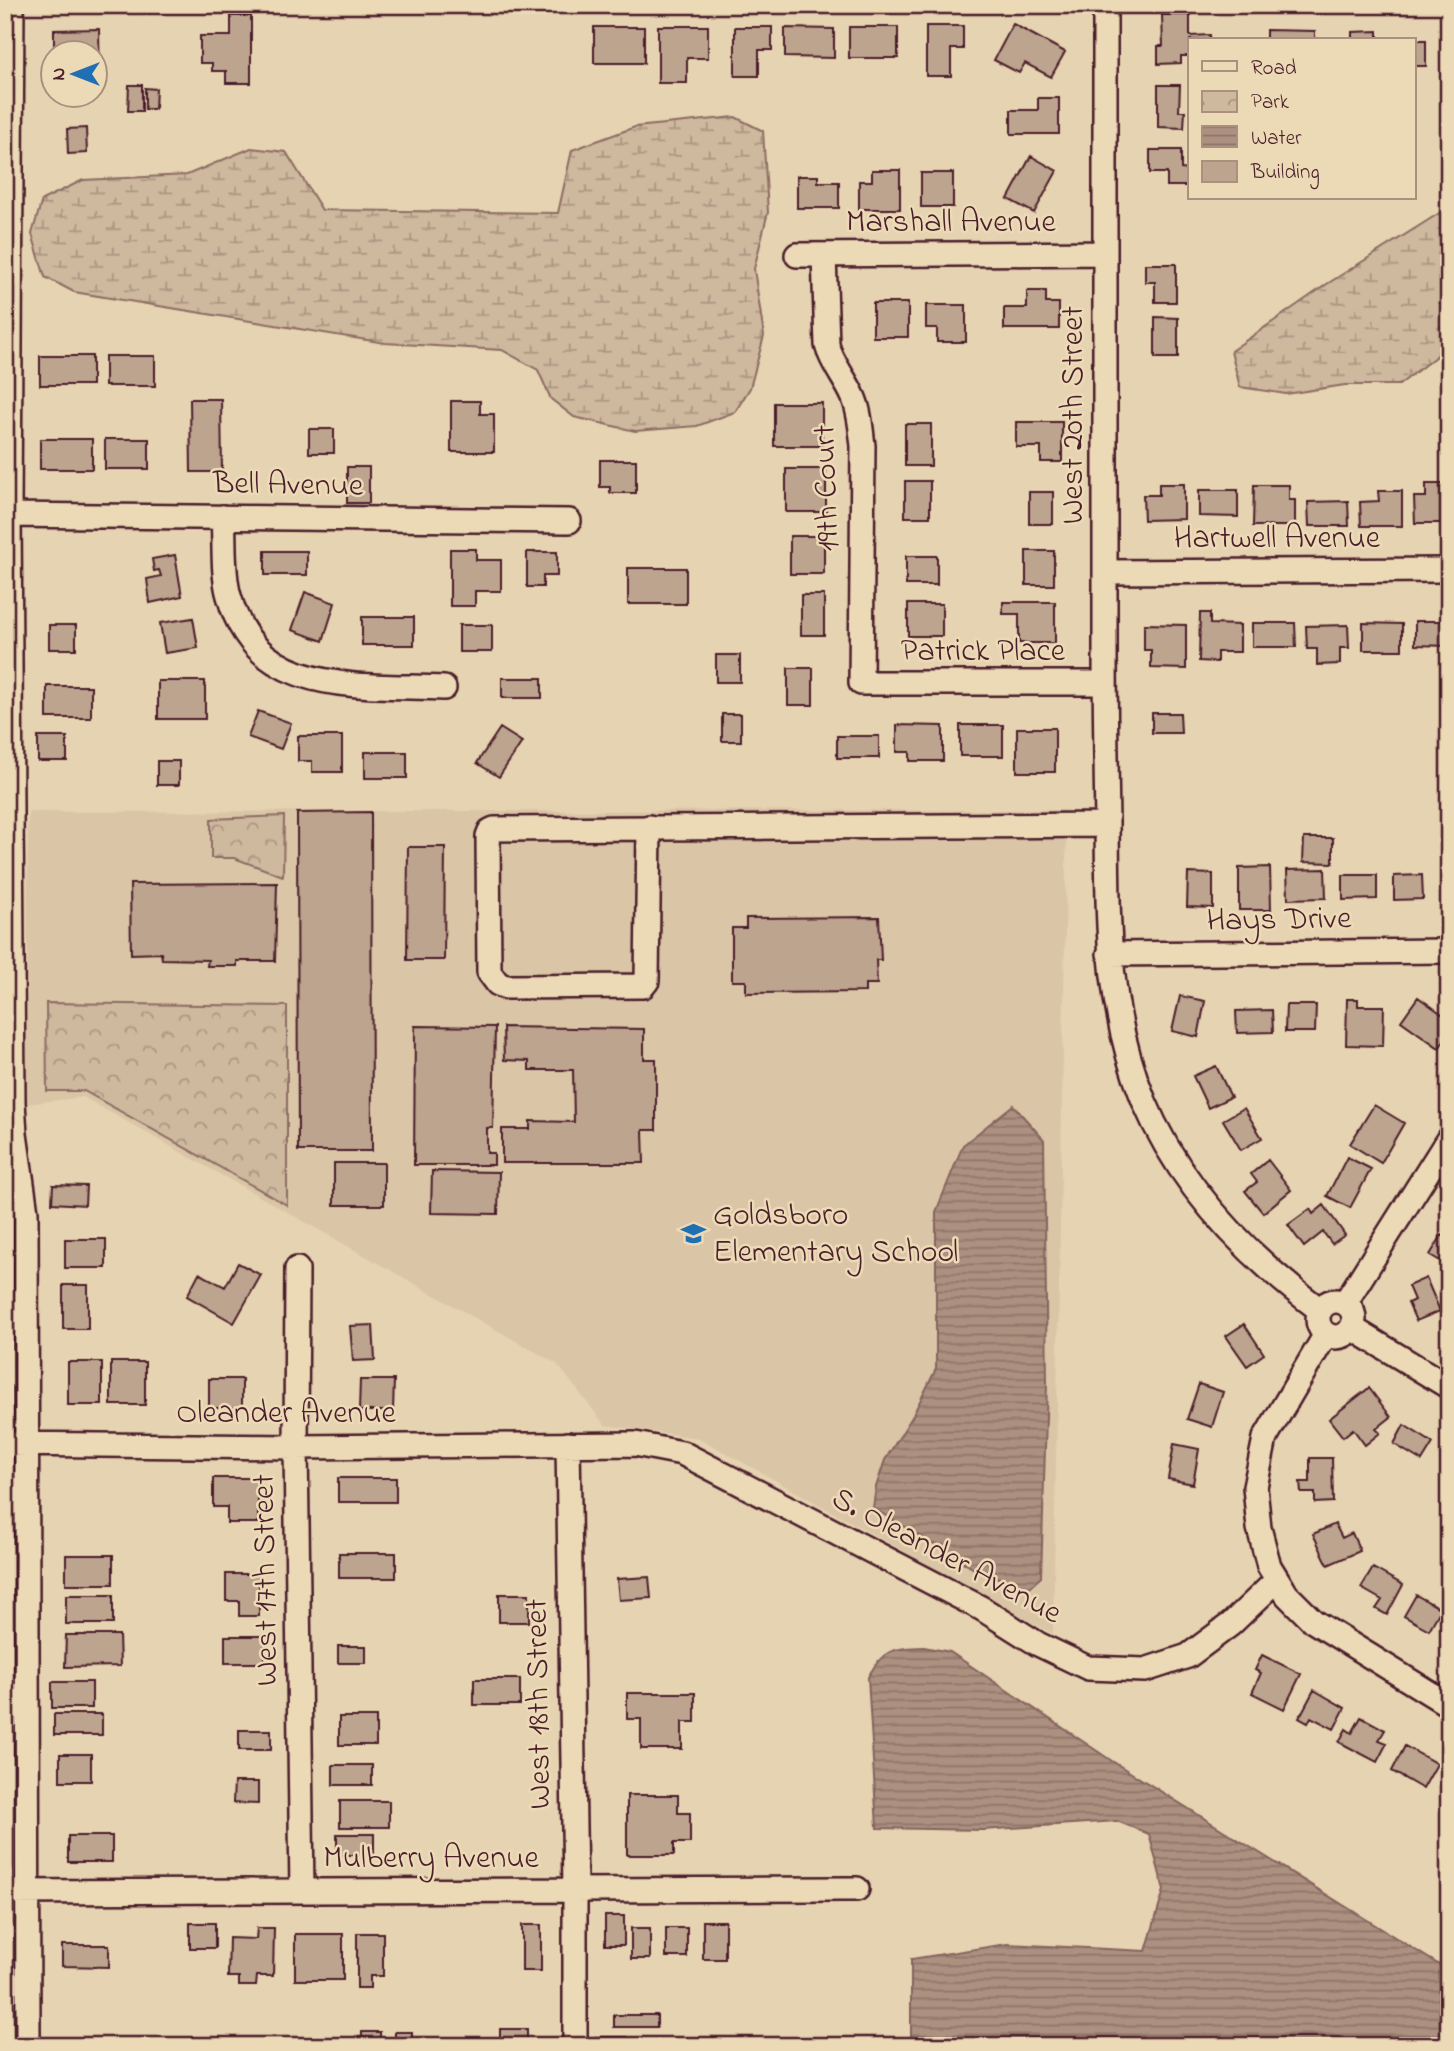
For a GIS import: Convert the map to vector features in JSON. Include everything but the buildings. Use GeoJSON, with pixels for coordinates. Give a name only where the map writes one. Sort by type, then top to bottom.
{"type":"FeatureCollection","features":[{"type":"Feature","properties":{"kind":"street"},"geometry":{"type":"LineString","coordinates":[[12,5],[7,514],[8,1133],[26,1212],[15,1444],[17,1891],[28,2046]]}},
{"type":"Feature","properties":{"kind":"street","name":"West 20th Street"},"geometry":{"type":"LineString","coordinates":[[1105,5],[1105,683],[1109,954],[1114,997],[1124,1041],[1144,1101],[1166,1144],[1198,1194],[1235,1238],[1281,1281],[1320,1310]]}},
{"type":"Feature","properties":{"kind":"street","name":"Marshall Avenue"},"geometry":{"type":"LineString","coordinates":[[797,255],[1105,253]]}},
{"type":"Feature","properties":{"kind":"street","name":"19th Court"},"geometry":{"type":"LineString","coordinates":[[824,255],[827,345],[831,359],[853,396],[859,415],[863,446],[861,683]]}},
{"type":"Feature","properties":{"kind":"street","name":"Bell Avenue"},"geometry":{"type":"LineString","coordinates":[[7,514],[569,521]]}},
{"type":"Feature","properties":{"kind":"street"},"geometry":{"type":"LineString","coordinates":[[223,517],[228,594],[237,620],[249,642],[270,660],[295,674],[332,683],[444,688]]}},
{"type":"Feature","properties":{"kind":"street","name":"Hartwell Avenue"},"geometry":{"type":"LineString","coordinates":[[1105,572],[1449,570]]}},
{"type":"Feature","properties":{"kind":"street","name":"Patrick Place"},"geometry":{"type":"LineString","coordinates":[[861,683],[1105,683]]}},
{"type":"Feature","properties":{"kind":"street"},"geometry":{"type":"LineString","coordinates":[[649,827],[647,981],[643,986],[499,985],[489,972],[490,831],[649,827],[1107,825]]}},
{"type":"Feature","properties":{"kind":"street","name":"Hays Drive"},"geometry":{"type":"LineString","coordinates":[[1109,954],[1449,951]]}},
{"type":"Feature","properties":{"kind":"street"},"geometry":{"type":"LineString","coordinates":[[1345,1303],[1449,1138]]}},
{"type":"Feature","properties":{"kind":"street","name":"West 17th Street"},"geometry":{"type":"LineString","coordinates":[[297,1269],[296,1447],[302,1891]]}},
{"type":"Feature","properties":{"kind":"street"},"geometry":{"type":"LineString","coordinates":[[1333,1300],[1345,1303],[1353,1312],[1352,1328],[1341,1337],[1326,1334],[1318,1323],[1320,1310],[1333,1300]]}},
{"type":"Feature","properties":{"kind":"street"},"geometry":{"type":"LineString","coordinates":[[1352,1328],[1449,1387]]}},
{"type":"Feature","properties":{"kind":"street"},"geometry":{"type":"LineString","coordinates":[[1326,1334],[1265,1438],[1255,1487],[1259,1528],[1269,1566],[1287,1595],[1313,1621],[1449,1705]]}},
{"type":"Feature","properties":{"kind":"street","name":"Oleander Avenue"},"geometry":{"type":"LineString","coordinates":[[15,1444],[296,1447],[568,1444]]}},
{"type":"Feature","properties":{"kind":"street","name":"S. Oleander Avenue"},"geometry":{"type":"LineString","coordinates":[[568,1444],[635,1444],[682,1453],[981,1608],[1038,1644],[1088,1668],[1145,1670],[1188,1656],[1231,1624],[1278,1580]]}},
{"type":"Feature","properties":{"kind":"street","name":"West 18th Street"},"geometry":{"type":"LineString","coordinates":[[568,1444],[575,2046]]}},
{"type":"Feature","properties":{"kind":"street","name":"Mulberry Avenue"},"geometry":{"type":"LineString","coordinates":[[17,1891],[857,1889]]}},
{"type":"Feature","properties":{"kind":"shaded area","name":"Goldsboro Elementary School"},"geometry":{"type":"Polygon","coordinates":[[[1067,810],[1053,1634],[699,1438],[605,1425],[557,1364],[83,1097],[27,1104],[28,812],[1067,810]]]}},
{"type":"Feature","properties":{"kind":"green space"},"geometry":{"type":"Polygon","coordinates":[[[735,117],[763,131],[768,212],[754,269],[764,336],[750,388],[735,412],[697,426],[635,431],[574,417],[551,399],[538,370],[502,350],[385,343],[74,292],[45,277],[32,234],[42,200],[83,180],[187,175],[251,148],[286,152],[322,210],[558,213],[572,150],[635,127],[735,117]]]}},
{"type":"Feature","properties":{"kind":"green space"},"geometry":{"type":"Polygon","coordinates":[[[1449,207],[1449,346],[1399,385],[1345,385],[1286,394],[1240,387],[1231,351],[1327,284],[1449,207]]]}},
{"type":"Feature","properties":{"kind":"green space"},"geometry":{"type":"Polygon","coordinates":[[[284,816],[283,876],[234,858],[211,858],[211,819],[284,816]]]}},
{"type":"Feature","properties":{"kind":"green space"},"geometry":{"type":"Polygon","coordinates":[[[46,1003],[287,1006],[287,1205],[84,1091],[47,1091],[46,1003]]]}},
{"type":"Feature","properties":{"kind":"water"},"geometry":{"type":"Polygon","coordinates":[[[1013,1105],[1044,1140],[1047,1384],[1041,1577],[1030,1587],[981,1573],[873,1508],[876,1487],[885,1460],[912,1417],[936,1369],[936,1212],[963,1145],[1013,1105]]]}},
{"type":"Feature","properties":{"kind":"water"},"geometry":{"type":"Polygon","coordinates":[[[924,1647],[950,1652],[1112,1761],[1449,1971],[1449,2046],[911,2046],[911,1959],[1007,1944],[1146,1951],[1164,1890],[1149,1834],[1117,1821],[982,1830],[877,1828],[868,1677],[884,1655],[904,1648],[924,1647]]]}},
{"type":"Feature","properties":{"kind":"place","name":"Goldsboro Elementary School"},"geometry":{"type":"Point","coordinates":[693,1234]}}]}
